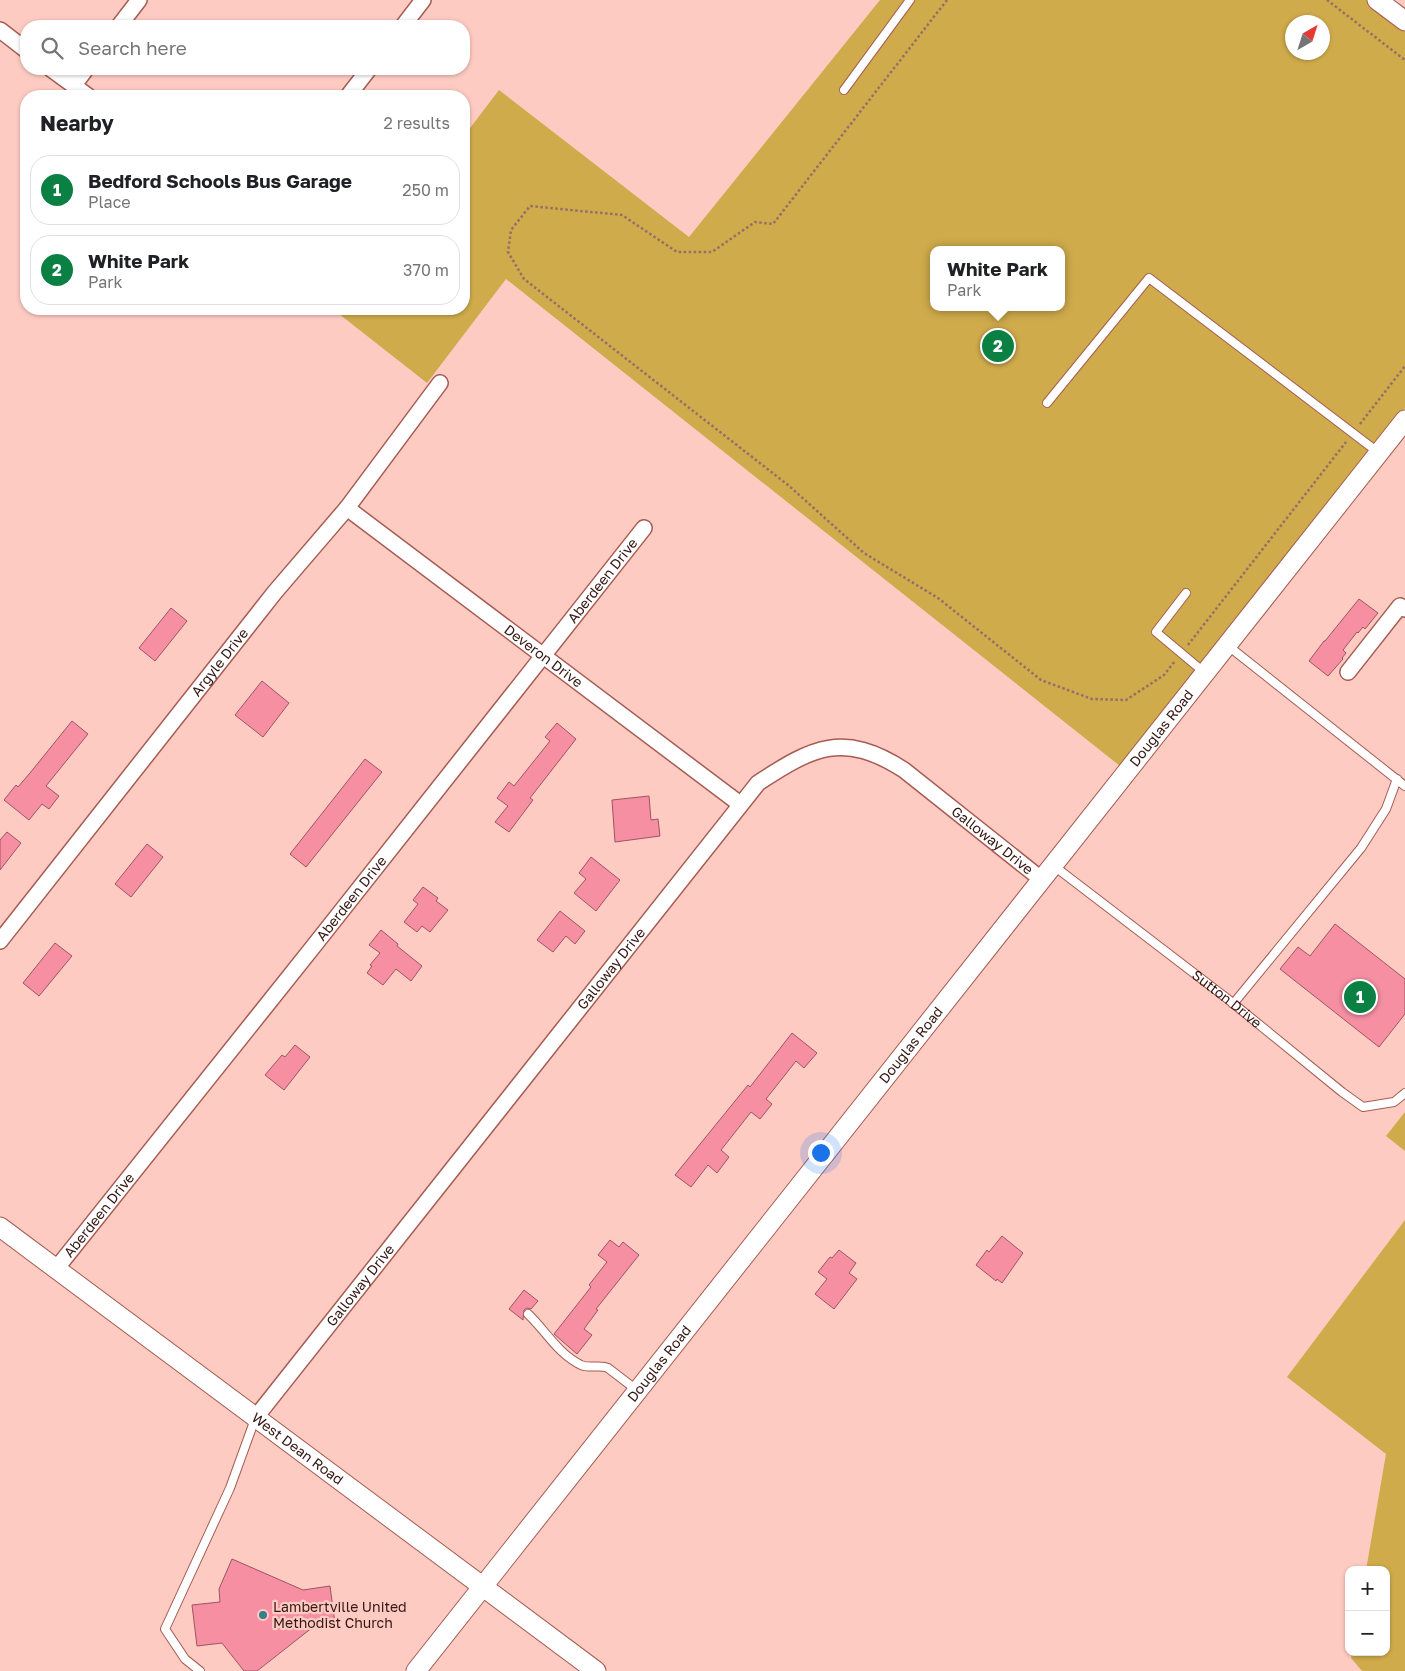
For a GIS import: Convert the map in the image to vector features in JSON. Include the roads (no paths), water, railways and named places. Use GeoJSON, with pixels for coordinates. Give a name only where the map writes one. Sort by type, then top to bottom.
{"type":"FeatureCollection","features":[{"type":"Feature","properties":{"kind":"street"},"geometry":{"type":"LineString","coordinates":[[124,20],[139,0]]}},
{"type":"Feature","properties":{"kind":"street"},"geometry":{"type":"LineString","coordinates":[[407,20],[423,0]]}},
{"type":"Feature","properties":{"kind":"street"},"geometry":{"type":"LineString","coordinates":[[1376,0],[1405,22]]}},
{"type":"Feature","properties":{"kind":"street"},"geometry":{"type":"LineString","coordinates":[[0,30],[20,45]]}},
{"type":"Feature","properties":{"kind":"street"},"geometry":{"type":"LineString","coordinates":[[60,75],[80,90]]}},
{"type":"Feature","properties":{"kind":"street"},"geometry":{"type":"LineString","coordinates":[[74,85],[82,75]]}},
{"type":"Feature","properties":{"kind":"street"},"geometry":{"type":"LineString","coordinates":[[353,90],[364,75]]}},
{"type":"Feature","properties":{"kind":"street","name":"Argyle Drive"},"geometry":{"type":"LineString","coordinates":[[0,941],[275,592],[347,508],[440,383]]}},
{"type":"Feature","properties":{"kind":"street","name":"Douglas Road"},"geometry":{"type":"LineString","coordinates":[[416,1671],[1405,420]]}},
{"type":"Feature","properties":{"kind":"street","name":"Deveron Drive"},"geometry":{"type":"LineString","coordinates":[[347,508],[740,804]]}},
{"type":"Feature","properties":{"kind":"street","name":"Aberdeen Drive"},"geometry":{"type":"LineString","coordinates":[[56,1268],[295,970],[644,528]]}},
{"type":"Feature","properties":{"kind":"street"},"geometry":{"type":"LineString","coordinates":[[1348,672],[1400,606],[1405,609]]}},
{"type":"Feature","properties":{"kind":"street","name":"Galloway Drive"},"geometry":{"type":"LineString","coordinates":[[256,1417],[573,1014],[758,783],[789,762],[824,748],[861,750],[886,758],[1047,872]]}},
{"type":"Feature","properties":{"kind":"street","name":"West Dean Road"},"geometry":{"type":"LineString","coordinates":[[0,1227],[596,1671]]}},
{"type":"Feature","properties":{"kind":"lane"},"geometry":{"type":"LineString","coordinates":[[844,90],[910,0]]}},
{"type":"Feature","properties":{"kind":"lane"},"geometry":{"type":"LineString","coordinates":[[1047,403],[1149,278],[1379,453]]}},
{"type":"Feature","properties":{"kind":"lane"},"geometry":{"type":"LineString","coordinates":[[1186,593],[1156,632],[1205,673]]}},
{"type":"Feature","properties":{"kind":"lane"},"geometry":{"type":"LineString","coordinates":[[1227,645],[1405,786]]}},
{"type":"Feature","properties":{"kind":"lane"},"geometry":{"type":"LineString","coordinates":[[1233,1004],[1361,848],[1386,809],[1397,779]]}},
{"type":"Feature","properties":{"kind":"lane","name":"Sutton Drive"},"geometry":{"type":"LineString","coordinates":[[1047,872],[1233,1004],[1363,1107],[1394,1102],[1405,1093]]}},
{"type":"Feature","properties":{"kind":"lane"},"geometry":{"type":"LineString","coordinates":[[528,1314],[570,1358],[588,1367],[604,1366],[638,1390]]}},
{"type":"Feature","properties":{"kind":"lane"},"geometry":{"type":"LineString","coordinates":[[200,1671],[185,1659],[165,1629],[230,1488],[256,1417]]}},
{"type":"Feature","properties":{"kind":"place","name":"White Park"},"geometry":{"type":"Point","coordinates":[998,346]}},
{"type":"Feature","properties":{"kind":"place","name":"Bedford Schools Bus Garage"},"geometry":{"type":"Point","coordinates":[1360,997]}},
{"type":"Feature","properties":{"kind":"place","name":"Lambertville United Methodist Church"},"geometry":{"type":"Point","coordinates":[263,1615]}}]}
